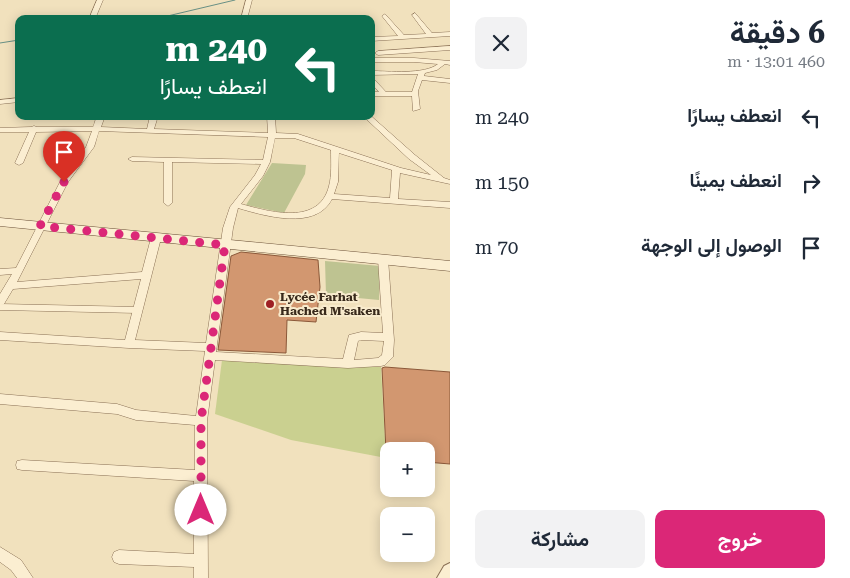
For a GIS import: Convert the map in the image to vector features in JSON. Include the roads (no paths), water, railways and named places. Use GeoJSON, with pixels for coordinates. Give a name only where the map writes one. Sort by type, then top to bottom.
{"type":"FeatureCollection","features":[{"type":"Feature","properties":{"kind":"main road"},"geometry":{"type":"LineString","coordinates":[[0,222],[450,266]]}},
{"type":"Feature","properties":{"kind":"street"},"geometry":{"type":"LineString","coordinates":[[94,15],[100,0]]}},
{"type":"Feature","properties":{"kind":"street"},"geometry":{"type":"LineString","coordinates":[[245,15],[250,0]]}},
{"type":"Feature","properties":{"kind":"street"},"geometry":{"type":"LineString","coordinates":[[415,15],[431,36]]}},
{"type":"Feature","properties":{"kind":"street"},"geometry":{"type":"LineString","coordinates":[[385,16],[402,37]]}},
{"type":"Feature","properties":{"kind":"street"},"geometry":{"type":"LineString","coordinates":[[375,39],[448,34],[450,41]]}},
{"type":"Feature","properties":{"kind":"street"},"geometry":{"type":"LineString","coordinates":[[378,53],[450,48]]}},
{"type":"Feature","properties":{"kind":"street"},"geometry":{"type":"LineString","coordinates":[[375,60],[447,62]]}},
{"type":"Feature","properties":{"kind":"street"},"geometry":{"type":"LineString","coordinates":[[389,60],[393,72]]}},
{"type":"Feature","properties":{"kind":"street"},"geometry":{"type":"LineString","coordinates":[[416,109],[415,94],[421,75],[447,62]]}},
{"type":"Feature","properties":{"kind":"street"},"geometry":{"type":"LineString","coordinates":[[375,73],[393,72],[421,75],[450,81]]}},
{"type":"Feature","properties":{"kind":"street"},"geometry":{"type":"LineString","coordinates":[[375,83],[384,94]]}},
{"type":"Feature","properties":{"kind":"street"},"geometry":{"type":"LineString","coordinates":[[375,94],[415,94]]}},
{"type":"Feature","properties":{"kind":"street"},"geometry":{"type":"LineString","coordinates":[[0,102],[15,100]]}},
{"type":"Feature","properties":{"kind":"street"},"geometry":{"type":"LineString","coordinates":[[0,302],[19,271],[40,226],[64,182],[87,154],[99,120]]}},
{"type":"Feature","properties":{"kind":"street"},"geometry":{"type":"LineString","coordinates":[[150,131],[153,120]]}},
{"type":"Feature","properties":{"kind":"street"},"geometry":{"type":"LineString","coordinates":[[201,578],[201,421],[225,245],[235,205],[259,176],[266,162],[272,135],[271,120]]}},
{"type":"Feature","properties":{"kind":"street"},"geometry":{"type":"LineString","coordinates":[[370,120],[412,157],[447,181]]}},
{"type":"Feature","properties":{"kind":"street"},"geometry":{"type":"LineString","coordinates":[[19,163],[34,128]]}},
{"type":"Feature","properties":{"kind":"street"},"geometry":{"type":"LineString","coordinates":[[0,130],[34,128],[96,129],[272,135],[302,138],[396,169],[447,181]]}},
{"type":"Feature","properties":{"kind":"street"},"geometry":{"type":"LineString","coordinates":[[235,205],[271,213],[306,215],[319,212],[330,196],[334,180],[335,148]]}},
{"type":"Feature","properties":{"kind":"street"},"geometry":{"type":"LineString","coordinates":[[132,159],[266,162]]}},
{"type":"Feature","properties":{"kind":"street"},"geometry":{"type":"LineString","coordinates":[[168,160],[168,203]]}},
{"type":"Feature","properties":{"kind":"street"},"geometry":{"type":"LineString","coordinates":[[394,201],[396,169]]}},
{"type":"Feature","properties":{"kind":"street"},"geometry":{"type":"LineString","coordinates":[[330,196],[450,205]]}},
{"type":"Feature","properties":{"kind":"street"},"geometry":{"type":"LineString","coordinates":[[129,344],[156,238]]}},
{"type":"Feature","properties":{"kind":"street"},"geometry":{"type":"LineString","coordinates":[[0,336],[129,344],[348,364],[381,362],[387,357],[389,337],[383,259]]}},
{"type":"Feature","properties":{"kind":"street"},"geometry":{"type":"LineString","coordinates":[[0,272],[19,271]]}},
{"type":"Feature","properties":{"kind":"street"},"geometry":{"type":"LineString","coordinates":[[10,286],[147,275]]}},
{"type":"Feature","properties":{"kind":"street"},"geometry":{"type":"LineString","coordinates":[[0,307],[138,310]]}},
{"type":"Feature","properties":{"kind":"street"},"geometry":{"type":"LineString","coordinates":[[348,364],[353,338],[361,336],[389,337]]}},
{"type":"Feature","properties":{"kind":"street"},"geometry":{"type":"LineString","coordinates":[[0,399],[117,409],[136,415],[201,421]]}},
{"type":"Feature","properties":{"kind":"street"},"geometry":{"type":"LineString","coordinates":[[22,465],[201,476]]}},
{"type":"Feature","properties":{"kind":"street"},"geometry":{"type":"LineString","coordinates":[[0,554],[16,565],[26,578]]}},
{"type":"Feature","properties":{"kind":"street"},"geometry":{"type":"LineString","coordinates":[[119,557],[201,561]]}},
{"type":"Feature","properties":{"kind":"street"},"geometry":{"type":"LineString","coordinates":[[446,578],[450,572]]}},
{"type":"Feature","properties":{"kind":"waterway"},"geometry":{"type":"LineString","coordinates":[[172,15],[235,0]]}},
{"type":"Feature","properties":{"kind":"waterway"},"geometry":{"type":"LineString","coordinates":[[0,43],[15,41]]}},
{"type":"Feature","properties":{"kind":"place","name":"Lycée Farhat Hached M'saken"},"geometry":{"type":"Point","coordinates":[270,304]}}]}
